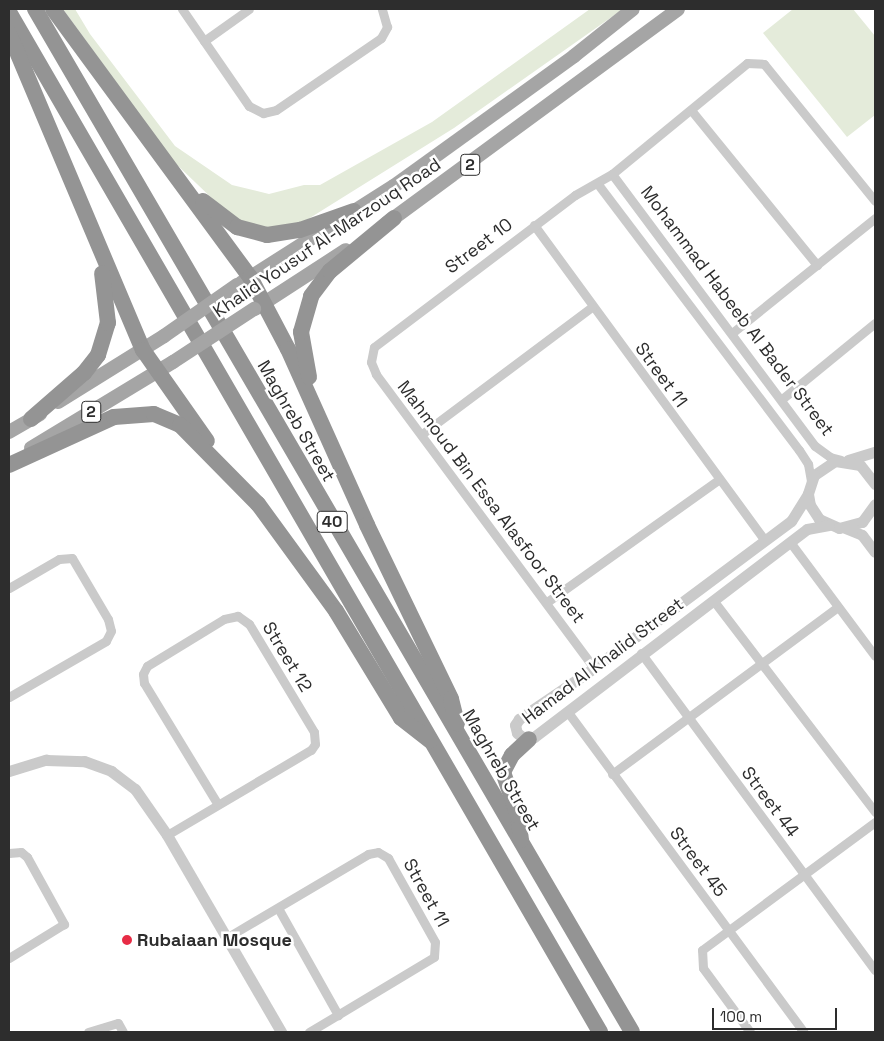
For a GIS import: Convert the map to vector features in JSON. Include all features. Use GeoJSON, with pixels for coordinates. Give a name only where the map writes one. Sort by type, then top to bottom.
{"type":"FeatureCollection","features":[{"type":"Feature","properties":{"kind":"highway","name":"Maghreb Street"},"geometry":{"type":"LineString","coordinates":[[35,9],[521,845],[632,1032]]}},
{"type":"Feature","properties":{"kind":"highway"},"geometry":{"type":"LineString","coordinates":[[53,9],[174,172],[259,306],[321,420],[367,525],[451,698],[458,734]]}},
{"type":"Feature","properties":{"kind":"highway","name":"40"},"geometry":{"type":"LineString","coordinates":[[9,12],[435,744],[600,1032]]}},
{"type":"Feature","properties":{"kind":"highway"},"geometry":{"type":"LineString","coordinates":[[9,33],[143,350],[156,372],[235,479]]}},
{"type":"Feature","properties":{"kind":"highway"},"geometry":{"type":"LineString","coordinates":[[174,172],[220,216],[257,234],[285,234],[354,211]]}},
{"type":"Feature","properties":{"kind":"highway"},"geometry":{"type":"LineString","coordinates":[[321,420],[302,340],[306,304],[330,271],[394,218]]}},
{"type":"Feature","properties":{"kind":"highway"},"geometry":{"type":"LineString","coordinates":[[32,419],[84,374],[103,345],[108,312],[94,236]]}},
{"type":"Feature","properties":{"kind":"highway"},"geometry":{"type":"LineString","coordinates":[[9,464],[100,422],[125,414],[145,414],[180,425],[258,504],[336,611],[401,718],[435,744]]}},
{"type":"Feature","properties":{"kind":"highway"},"geometry":{"type":"LineString","coordinates":[[521,845],[518,816],[503,772],[512,755],[529,739]]}},
{"type":"Feature","properties":{"kind":"main road","name":"Khalid Yousuf Al-Marzouq Road"},"geometry":{"type":"LineString","coordinates":[[9,432],[143,350],[244,281],[354,211],[566,62],[634,9]]}},
{"type":"Feature","properties":{"kind":"main road","name":"Khalid Yousuf Al-Marzouq Road"},"geometry":{"type":"LineString","coordinates":[[9,464],[173,362],[394,218],[678,9]]}},
{"type":"Feature","properties":{"kind":"street"},"geometry":{"type":"LineString","coordinates":[[182,9],[249,106],[259,112],[268,113],[276,110],[383,36],[387,27],[382,9]]}},
{"type":"Feature","properties":{"kind":"street"},"geometry":{"type":"LineString","coordinates":[[204,41],[249,9]]}},
{"type":"Feature","properties":{"kind":"street","name":"Street 10"},"geometry":{"type":"LineString","coordinates":[[372,351],[382,338],[575,194],[612,174],[744,65],[758,62],[766,67],[875,201]]}},
{"type":"Feature","properties":{"kind":"street"},"geometry":{"type":"LineString","coordinates":[[691,110],[817,265]]}},
{"type":"Feature","properties":{"kind":"street","name":"Mohammad Habeeb Al Bader Street"},"geometry":{"type":"LineString","coordinates":[[612,174],[821,452],[845,460]]}},
{"type":"Feature","properties":{"kind":"street","name":"Mohammad Habeeb Al Bader Street"},"geometry":{"type":"LineString","coordinates":[[597,183],[799,450],[808,464],[811,480]]}},
{"type":"Feature","properties":{"kind":"street"},"geometry":{"type":"LineString","coordinates":[[732,333],[875,218]]}},
{"type":"Feature","properties":{"kind":"street","name":"Street 11"},"geometry":{"type":"LineString","coordinates":[[534,225],[718,480],[765,541]]}},
{"type":"Feature","properties":{"kind":"street"},"geometry":{"type":"LineString","coordinates":[[679,291],[689,290],[693,281]]}},
{"type":"Feature","properties":{"kind":"street"},"geometry":{"type":"LineString","coordinates":[[690,305],[694,296],[704,297]]}},
{"type":"Feature","properties":{"kind":"street"},"geometry":{"type":"LineString","coordinates":[[422,434],[592,307]]}},
{"type":"Feature","properties":{"kind":"street"},"geometry":{"type":"LineString","coordinates":[[782,400],[875,323]]}},
{"type":"Feature","properties":{"kind":"street","name":"Mahmoud Bin Essa Alasfoor Street"},"geometry":{"type":"LineString","coordinates":[[372,351],[371,362],[376,374],[547,602],[594,668]]}},
{"type":"Feature","properties":{"kind":"street"},"geometry":{"type":"LineString","coordinates":[[799,450],[809,451],[813,442]]}},
{"type":"Feature","properties":{"kind":"street"},"geometry":{"type":"LineString","coordinates":[[811,480],[823,466],[875,452]]}},
{"type":"Feature","properties":{"kind":"street"},"geometry":{"type":"LineString","coordinates":[[845,460],[866,469],[875,484]]}},
{"type":"Feature","properties":{"kind":"street"},"geometry":{"type":"LineString","coordinates":[[547,602],[718,480]]}},
{"type":"Feature","properties":{"kind":"street","name":"Hamad Al Khalid Street"},"geometry":{"type":"LineString","coordinates":[[811,480],[808,494],[795,518],[594,668],[516,721],[517,733],[529,739],[809,528],[829,525]]}},
{"type":"Feature","properties":{"kind":"street"},"geometry":{"type":"LineString","coordinates":[[808,494],[816,515],[829,525],[845,528],[862,535],[874,548]]}},
{"type":"Feature","properties":{"kind":"street"},"geometry":{"type":"LineString","coordinates":[[845,528],[862,522],[875,509]]}},
{"type":"Feature","properties":{"kind":"street"},"geometry":{"type":"LineString","coordinates":[[790,542],[875,656]]}},
{"type":"Feature","properties":{"kind":"street"},"geometry":{"type":"LineString","coordinates":[[9,588],[59,559],[72,558],[108,619],[111,631],[106,641],[9,698]]}},
{"type":"Feature","properties":{"kind":"street"},"geometry":{"type":"LineString","coordinates":[[713,600],[875,812]]}},
{"type":"Feature","properties":{"kind":"street"},"geometry":{"type":"LineString","coordinates":[[676,607],[678,618],[686,620]]}},
{"type":"Feature","properties":{"kind":"street"},"geometry":{"type":"LineString","coordinates":[[612,774],[838,607]]}},
{"type":"Feature","properties":{"kind":"street","name":"Street 12"},"geometry":{"type":"LineString","coordinates":[[167,835],[217,803],[311,750],[315,741],[314,732],[249,624],[238,616],[216,624],[147,666],[142,674],[144,683],[217,803]]}},
{"type":"Feature","properties":{"kind":"street"},"geometry":{"type":"LineString","coordinates":[[657,622],[665,624],[667,634]]}},
{"type":"Feature","properties":{"kind":"street","name":"Street 44"},"geometry":{"type":"LineString","coordinates":[[641,653],[687,719],[875,970]]}},
{"type":"Feature","properties":{"kind":"street","name":"Street 45"},"geometry":{"type":"LineString","coordinates":[[566,711],[804,1032]]}},
{"type":"Feature","properties":{"kind":"street"},"geometry":{"type":"LineString","coordinates":[[9,771],[46,760],[84,762],[98,766],[135,789],[167,835],[281,1032]]}},
{"type":"Feature","properties":{"kind":"street"},"geometry":{"type":"LineString","coordinates":[[750,1032],[706,972],[701,960],[704,948],[875,822]]}},
{"type":"Feature","properties":{"kind":"street"},"geometry":{"type":"LineString","coordinates":[[9,852],[18,851],[27,857],[64,924],[9,958]]}},
{"type":"Feature","properties":{"kind":"street","name":"Street 11"},"geometry":{"type":"LineString","coordinates":[[226,938],[368,854],[378,852],[388,858],[435,942],[436,954],[429,962],[309,1032]]}},
{"type":"Feature","properties":{"kind":"street"},"geometry":{"type":"LineString","coordinates":[[278,908],[338,1015]]}},
{"type":"Feature","properties":{"kind":"street"},"geometry":{"type":"LineString","coordinates":[[88,1032],[118,1023],[123,1032]]}},
{"type":"Feature","properties":{"kind":"green space"},"geometry":{"type":"Polygon","coordinates":[[[63,9],[75,9],[90,34],[175,146],[232,185],[269,194],[304,185],[320,185],[432,122],[590,9],[623,9],[454,128],[305,221],[274,232],[244,229],[173,161],[63,9]]]}},
{"type":"Feature","properties":{"kind":"green space"},"geometry":{"type":"Polygon","coordinates":[[[793,9],[853,9],[875,36],[875,115],[847,137],[763,33],[793,9]]]}},
{"type":"Feature","properties":{"kind":"place","name":"Rubaiaan Mosque"},"geometry":{"type":"Point","coordinates":[127,940]}}]}
